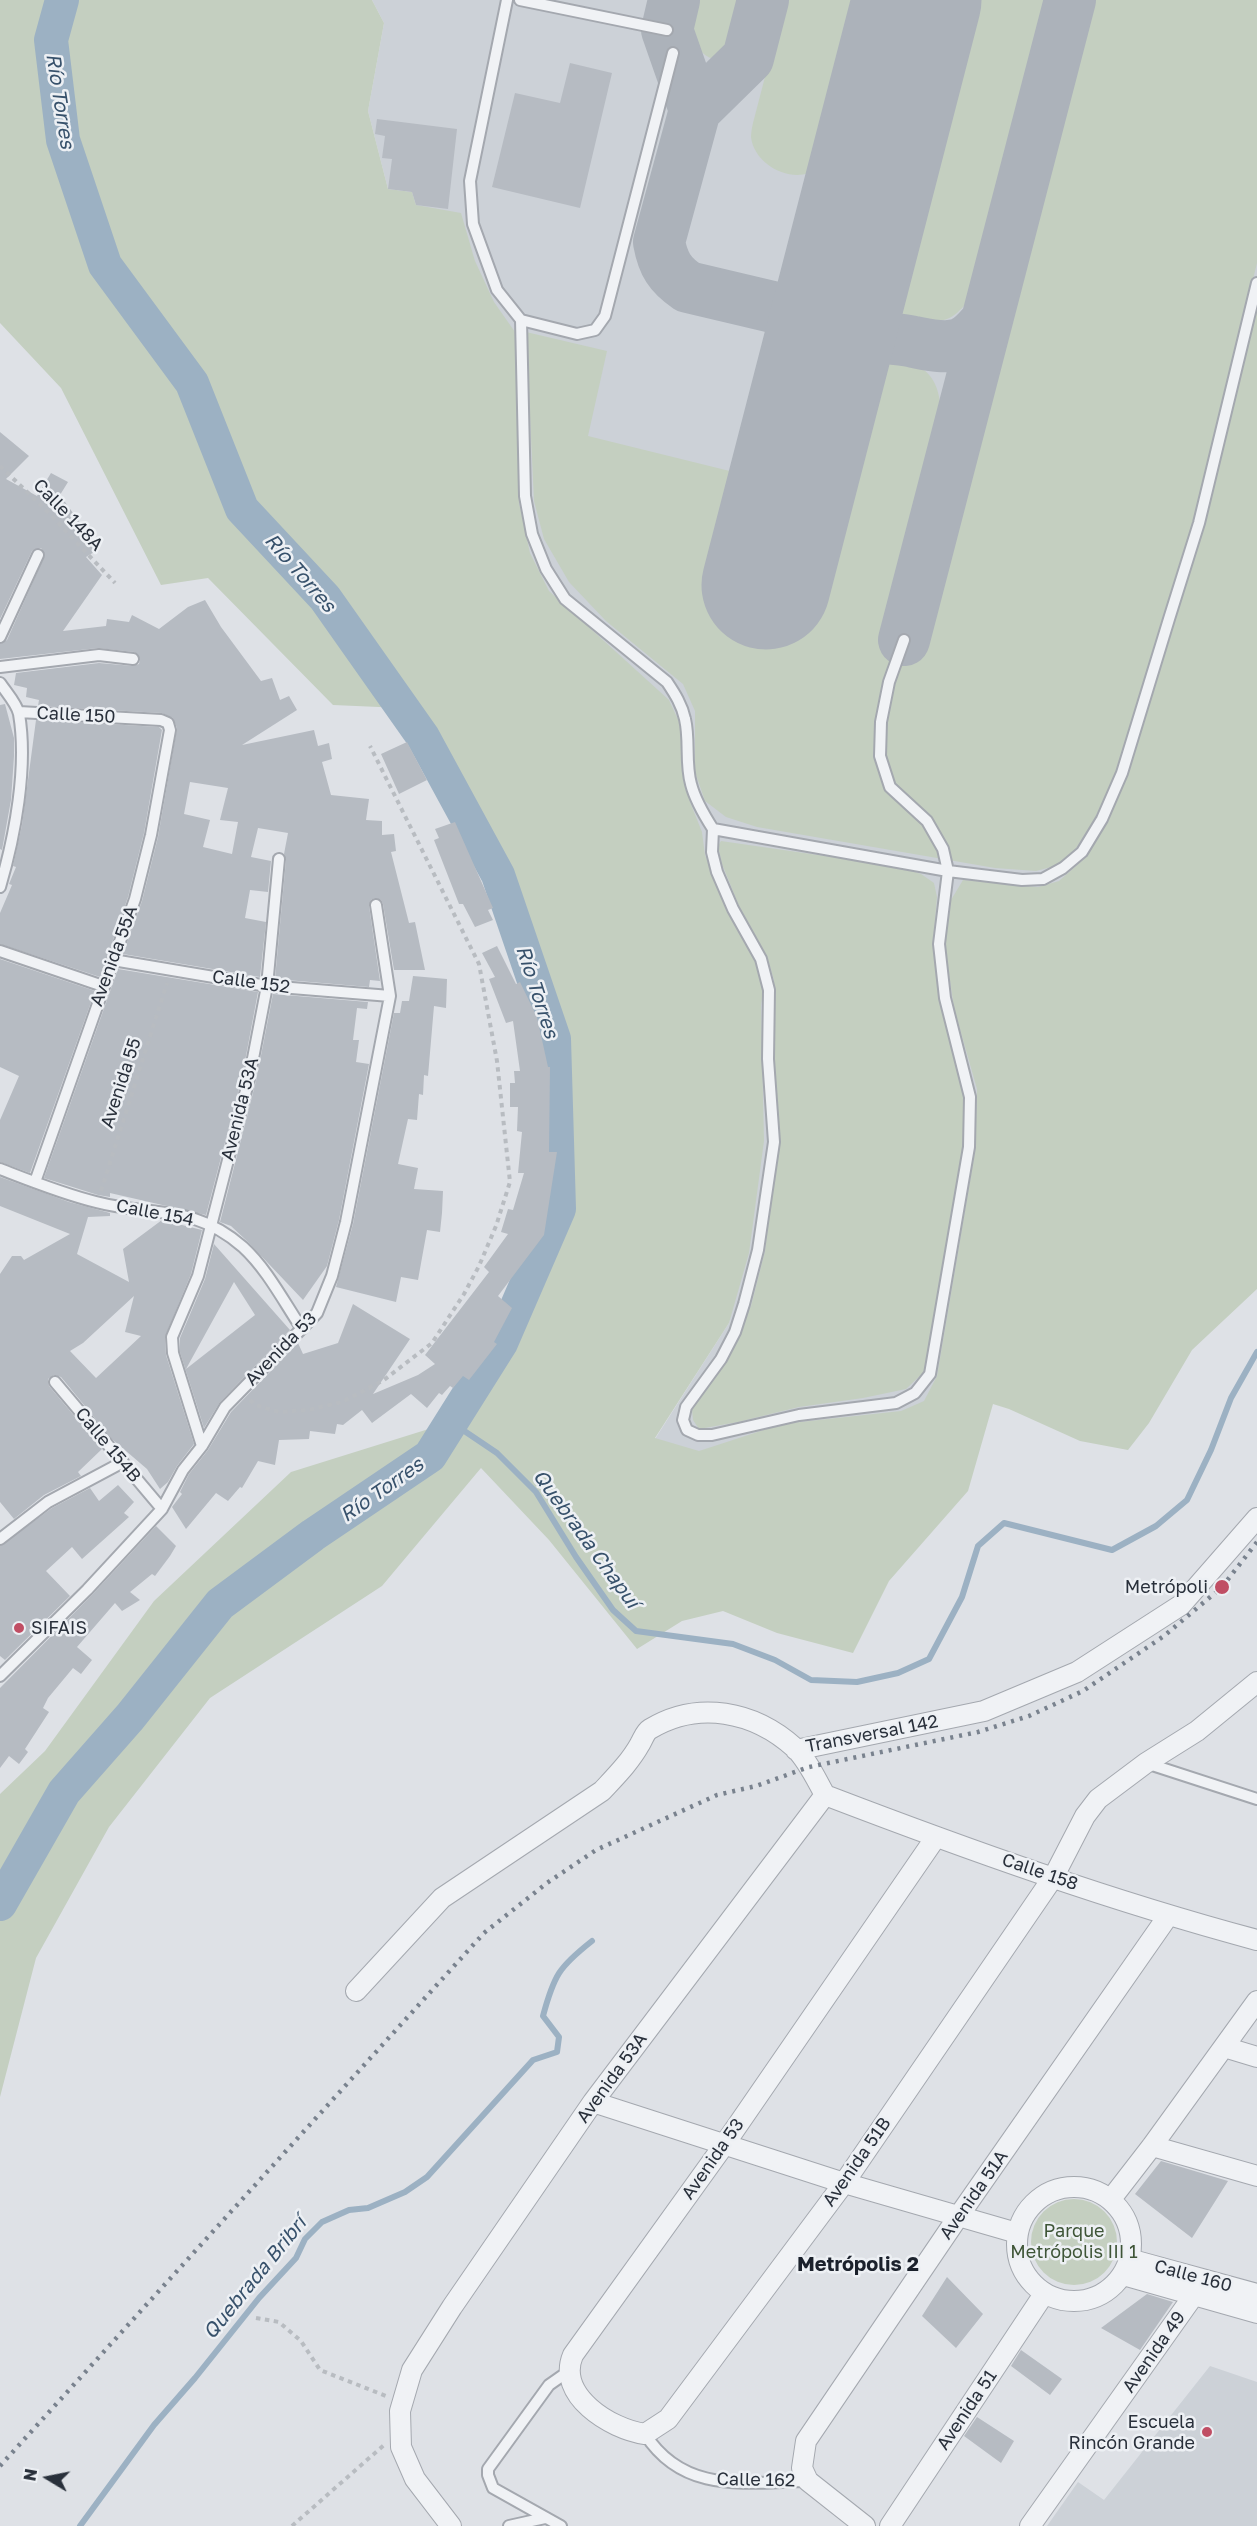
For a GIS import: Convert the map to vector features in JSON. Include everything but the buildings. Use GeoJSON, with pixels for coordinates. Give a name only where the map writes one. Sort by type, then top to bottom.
{"type":"FeatureCollection","features":[{"type":"Feature","properties":{"kind":"street","name":"Transversal 142"},"geometry":{"type":"LineString","coordinates":[[356,1991],[442,1898],[602,1791],[623,1770],[647,1730],[701,1711],[726,1712],[776,1733],[796,1749],[984,1711],[1077,1672],[1181,1605],[1257,1518]]}},
{"type":"Feature","properties":{"kind":"street","name":"Avenida 51B"},"geometry":{"type":"LineString","coordinates":[[645,2434],[668,2419],[843,2183],[1054,1876],[1085,1816],[1098,1799],[1146,1763],[1197,1731],[1255,1687]]}},
{"type":"Feature","properties":{"kind":"street"},"geometry":{"type":"LineString","coordinates":[[796,1749],[825,1795]]}},
{"type":"Feature","properties":{"kind":"street","name":"Calle 158"},"geometry":{"type":"LineString","coordinates":[[825,1795],[936,1837],[1168,1916],[1257,1940]]}},
{"type":"Feature","properties":{"kind":"street","name":"Avenida 53A"},"geometry":{"type":"LineString","coordinates":[[451,2526],[415,2479],[401,2447],[400,2411],[412,2370],[452,2307],[593,2102],[825,1795]]}},
{"type":"Feature","properties":{"kind":"street","name":"Avenida 53"},"geometry":{"type":"LineString","coordinates":[[569,2372],[573,2355],[724,2145],[936,1837]]}},
{"type":"Feature","properties":{"kind":"street","name":"Avenida 51A"},"geometry":{"type":"LineString","coordinates":[[808,2481],[802,2468],[806,2440],[1168,1916]]}},
{"type":"Feature","properties":{"kind":"street"},"geometry":{"type":"LineString","coordinates":[[1111,2199],[1257,2001]]}},
{"type":"Feature","properties":{"kind":"street"},"geometry":{"type":"LineString","coordinates":[[1224,2047],[1257,2057]]}},
{"type":"Feature","properties":{"kind":"street"},"geometry":{"type":"LineString","coordinates":[[593,2102],[843,2183],[1017,2234]]}},
{"type":"Feature","properties":{"kind":"street"},"geometry":{"type":"LineString","coordinates":[[1152,2146],[1257,2176]]}},
{"type":"Feature","properties":{"kind":"street"},"geometry":{"type":"LineString","coordinates":[[1080,2186],[1096,2190],[1111,2199],[1122,2212],[1129,2227],[1132,2243],[1126,2267],[1113,2286],[1101,2295],[1088,2300],[1058,2300],[1044,2294],[1031,2282],[1022,2268],[1017,2251],[1017,2234],[1023,2217],[1033,2203],[1055,2190],[1080,2186]]}},
{"type":"Feature","properties":{"kind":"street","name":"Calle 160"},"geometry":{"type":"LineString","coordinates":[[1126,2267],[1257,2294]]}},
{"type":"Feature","properties":{"kind":"street","name":"Calle 160"},"geometry":{"type":"LineString","coordinates":[[1126,2267],[1194,2295],[1257,2313]]}},
{"type":"Feature","properties":{"kind":"street","name":"Avenida 51"},"geometry":{"type":"LineString","coordinates":[[890,2526],[1044,2294]]}},
{"type":"Feature","properties":{"kind":"street","name":"Avenida 49"},"geometry":{"type":"LineString","coordinates":[[1030,2526],[1194,2295]]}},
{"type":"Feature","properties":{"kind":"street"},"geometry":{"type":"LineString","coordinates":[[569,2372],[573,2386],[587,2405],[620,2428],[645,2434]]}},
{"type":"Feature","properties":{"kind":"street","name":"Calle 162"},"geometry":{"type":"LineString","coordinates":[[808,2481],[865,2526]]}},
{"type":"Feature","properties":{"kind":"lane"},"geometry":{"type":"LineString","coordinates":[[507,0],[470,181],[473,224],[498,290],[521,320],[525,496],[532,534],[546,569],[565,599],[667,682],[678,698],[686,720],[686,755],[690,784],[701,811],[713,829],[712,852],[717,872],[733,909],[761,959],[769,990],[768,1059],[774,1142],[758,1250],[735,1332],[721,1359],[686,1407],[683,1420],[687,1430],[698,1436],[712,1435],[799,1415],[896,1403],[915,1393],[930,1374],[969,1147],[970,1097],[945,998],[939,944],[948,871],[944,849],[927,821],[890,787],[880,756],[881,722],[890,682],[904,640]]}},
{"type":"Feature","properties":{"kind":"lane"},"geometry":{"type":"LineString","coordinates":[[520,0],[667,30]]}},
{"type":"Feature","properties":{"kind":"lane"},"geometry":{"type":"LineString","coordinates":[[521,320],[578,334],[595,330],[605,316],[673,53]]}},
{"type":"Feature","properties":{"kind":"lane"},"geometry":{"type":"LineString","coordinates":[[713,829],[948,871],[1023,880],[1043,879],[1063,868],[1082,852],[1102,819],[1122,773],[1199,523],[1257,283]]}},
{"type":"Feature","properties":{"kind":"lane"},"geometry":{"type":"LineString","coordinates":[[0,637],[38,555]]}},
{"type":"Feature","properties":{"kind":"lane"},"geometry":{"type":"LineString","coordinates":[[0,667],[99,655],[133,659]]}},
{"type":"Feature","properties":{"kind":"lane","name":"Calle 150"},"geometry":{"type":"LineString","coordinates":[[0,683],[19,712],[161,720],[168,723]]}},
{"type":"Feature","properties":{"kind":"lane"},"geometry":{"type":"LineString","coordinates":[[0,887],[17,814],[21,763],[19,712]]}},
{"type":"Feature","properties":{"kind":"lane","name":"Avenida 55A"},"geometry":{"type":"LineString","coordinates":[[35,1182],[135,900],[151,835],[170,737],[168,723]]}},
{"type":"Feature","properties":{"kind":"lane","name":"Avenida 53A"},"geometry":{"type":"LineString","coordinates":[[202,1446],[173,1353],[172,1337],[198,1276],[249,1078],[267,986],[279,859]]}},
{"type":"Feature","properties":{"kind":"lane","name":"Avenida 53"},"geometry":{"type":"LineString","coordinates":[[0,1676],[87,1590],[162,1509],[183,1470],[202,1446],[225,1407],[318,1313],[332,1276],[368,1112],[390,996],[376,905]]}},
{"type":"Feature","properties":{"kind":"lane"},"geometry":{"type":"LineString","coordinates":[[0,951],[103,986]]}},
{"type":"Feature","properties":{"kind":"lane","name":"Calle 152"},"geometry":{"type":"LineString","coordinates":[[112,960],[267,986],[390,996]]}},
{"type":"Feature","properties":{"kind":"lane","name":"Calle 154"},"geometry":{"type":"LineString","coordinates":[[0,1169],[97,1203],[195,1218],[242,1247],[254,1259],[302,1329]]}},
{"type":"Feature","properties":{"kind":"lane","name":"Calle 154B"},"geometry":{"type":"LineString","coordinates":[[55,1382],[162,1509]]}},
{"type":"Feature","properties":{"kind":"lane"},"geometry":{"type":"LineString","coordinates":[[0,1539],[48,1502],[123,1462]]}},
{"type":"Feature","properties":{"kind":"lane"},"geometry":{"type":"LineString","coordinates":[[1146,1763],[1257,1799]]}},
{"type":"Feature","properties":{"kind":"lane"},"geometry":{"type":"LineString","coordinates":[[561,2526],[494,2488],[488,2475],[488,2469],[549,2385],[569,2372]]}},
{"type":"Feature","properties":{"kind":"lane","name":"Calle 162"},"geometry":{"type":"LineString","coordinates":[[645,2434],[663,2456],[683,2471],[701,2479],[734,2482],[808,2481]]}},
{"type":"Feature","properties":{"kind":"lane"},"geometry":{"type":"LineString","coordinates":[[509,2526],[545,2518]]}},
{"type":"Feature","properties":{"kind":"path","name":"Calle 148A"},"geometry":{"type":"LineString","coordinates":[[0,466],[44,508],[115,583]]}},
{"type":"Feature","properties":{"kind":"path"},"geometry":{"type":"LineString","coordinates":[[240,1392],[255,1405],[279,1412],[308,1410],[342,1402],[384,1380],[432,1343],[464,1294],[496,1226],[510,1182],[497,1061],[479,964],[370,746]]}},
{"type":"Feature","properties":{"kind":"path","name":"Avenida 55"},"geometry":{"type":"LineString","coordinates":[[97,1203],[171,971]]}},
{"type":"Feature","properties":{"kind":"path"},"geometry":{"type":"LineString","coordinates":[[256,2318],[279,2322],[301,2341],[320,2370],[402,2403]]}},
{"type":"Feature","properties":{"kind":"path"},"geometry":{"type":"LineString","coordinates":[[292,2526],[401,2430]]}},
{"type":"Feature","properties":{"kind":"shaded area"},"geometry":{"type":"Polygon","coordinates":[[[372,0],[1257,0],[1257,387],[993,1404],[731,1488],[655,1439],[729,1323],[761,1059],[761,1005],[512,575],[452,323],[412,192],[388,189],[368,111],[384,23],[372,0]]]}},
{"type":"Feature","properties":{"kind":"shaded area","name":"Escuela Rincón Grande"},"geometry":{"type":"Polygon","coordinates":[[[1210,2366],[1257,2382],[1257,2526],[1047,2526],[1078,2482],[1104,2500],[1210,2366]]]}},
{"type":"Feature","properties":{"kind":"green space"},"geometry":{"type":"Polygon","coordinates":[[[0,0],[372,0],[384,23],[368,111],[388,189],[412,192],[416,205],[461,213],[475,261],[494,302],[515,332],[519,503],[530,553],[549,591],[669,700],[681,726],[685,779],[690,802],[702,832],[705,855],[727,911],[755,961],[764,986],[761,1005],[764,1141],[749,1253],[729,1323],[655,1438],[699,1451],[782,1424],[901,1411],[924,1401],[937,1376],[975,1152],[977,1089],[954,1008],[945,947],[951,900],[963,880],[1038,887],[1059,881],[1084,859],[1108,821],[1131,763],[1173,620],[1257,302],[1257,1289],[1192,1350],[1149,1423],[1128,1450],[1080,1441],[993,1404],[968,1491],[889,1581],[853,1653],[777,1633],[723,1611],[682,1621],[637,1649],[549,1540],[481,1468],[382,1586],[210,1698],[109,1827],[36,1958],[0,2097],[0,1794],[45,1751],[154,1601],[291,1472],[451,1422],[501,1343],[559,1209],[554,1039],[498,875],[423,737],[402,708],[333,705],[208,578],[161,585],[61,388],[0,323],[0,0]]]}},
{"type":"Feature","properties":{"kind":"green space"},"geometry":{"type":"Polygon","coordinates":[[[694,0],[737,0],[727,42],[724,49],[713,59],[705,55],[696,42],[693,26],[694,0]]]}},
{"type":"Feature","properties":{"kind":"green space"},"geometry":{"type":"Polygon","coordinates":[[[785,0],[872,0],[832,150],[816,169],[800,175],[772,168],[758,155],[751,137],[785,0]]]}},
{"type":"Feature","properties":{"kind":"green space"},"geometry":{"type":"Polygon","coordinates":[[[956,0],[1046,0],[966,304],[950,318],[929,321],[909,316],[892,306],[887,299],[884,284],[956,0]]]}},
{"type":"Feature","properties":{"kind":"green space"},"geometry":{"type":"Polygon","coordinates":[[[1089,0],[1257,0],[1257,263],[1194,522],[1117,770],[1094,820],[1073,853],[1055,866],[1036,871],[995,868],[757,827],[726,817],[705,801],[695,772],[695,711],[683,684],[606,621],[569,582],[544,539],[534,501],[526,332],[607,351],[588,436],[750,476],[718,613],[793,627],[861,371],[887,362],[912,364],[922,369],[931,377],[937,388],[940,403],[883,631],[884,635],[916,645],[922,641],[1089,0]]]}},
{"type":"Feature","properties":{"kind":"green space"},"geometry":{"type":"Polygon","coordinates":[[[721,841],[901,867],[921,874],[934,883],[937,897],[933,944],[939,993],[964,1093],[963,1145],[925,1371],[906,1389],[799,1407],[699,1429],[693,1420],[692,1409],[725,1362],[751,1306],[765,1251],[779,1138],[773,1059],[774,980],[767,956],[739,906],[722,864],[718,846],[721,841]]]}},
{"type":"Feature","properties":{"kind":"green space","name":"Parque Metrópolis III 1"},"geometry":{"type":"Polygon","coordinates":[[[1066,2199],[1082,2199],[1105,2211],[1114,2225],[1117,2242],[1114,2259],[1105,2273],[1082,2285],[1066,2285],[1050,2278],[1038,2266],[1031,2250],[1031,2234],[1038,2218],[1050,2206],[1066,2199]]]}},
{"type":"Feature","properties":{"kind":"waterway","name":"Río Torres"},"geometry":{"type":"LineString","coordinates":[[0,1904],[64,1792],[130,1717],[220,1604],[313,1535],[430,1456],[501,1343],[559,1209],[554,1039],[498,875],[423,737],[325,598],[242,509],[192,383],[105,265],[63,140],[51,40],[62,0]]}},
{"type":"Feature","properties":{"kind":"waterway","name":"Quebrada Chapuí"},"geometry":{"type":"LineString","coordinates":[[451,1422],[497,1453],[536,1492],[576,1557],[613,1610],[636,1631],[733,1644],[775,1660],[811,1680],[857,1682],[898,1673],[929,1659],[962,1597],[978,1546],[1004,1523],[1112,1550],[1156,1526],[1187,1500],[1211,1450],[1231,1398],[1257,1352]]}},
{"type":"Feature","properties":{"kind":"waterway","name":"Quebrada Bribrí"},"geometry":{"type":"LineString","coordinates":[[80,2526],[154,2425],[259,2298],[296,2258],[305,2239],[322,2222],[349,2210],[368,2208],[405,2192],[427,2177],[533,2060],[557,2052],[559,2037],[543,2016],[547,2002],[559,1973],[592,1941]]}},
{"type":"Feature","properties":{"kind":"taxiway"},"geometry":{"type":"LineString","coordinates":[[674,0],[667,30],[695,110]]}},
{"type":"Feature","properties":{"kind":"taxiway"},"geometry":{"type":"LineString","coordinates":[[763,0],[748,58],[695,110],[659,242],[663,257],[676,278],[688,287],[798,313],[821,305],[836,291],[846,277]]}},
{"type":"Feature","properties":{"kind":"taxiway"},"geometry":{"type":"LineString","coordinates":[[904,640],[1070,0]]}},
{"type":"Feature","properties":{"kind":"taxiway"},"geometry":{"type":"LineString","coordinates":[[846,277],[850,309],[859,322],[876,335],[949,346],[968,340],[985,323]]}},
{"type":"Feature","properties":{"kind":"taxiway"},"geometry":{"type":"LineString","coordinates":[[823,363],[844,341],[856,335],[872,333]]}},
{"type":"Feature","properties":{"kind":"runway"},"geometry":{"type":"LineString","coordinates":[[766,585],[917,0]]}},
{"type":"Feature","properties":{"kind":"railway"},"geometry":{"type":"LineString","coordinates":[[0,2466],[484,1933],[547,1883],[596,1850],[717,1795],[756,1786],[809,1767],[978,1732],[1029,1716],[1083,1691],[1164,1636],[1222,1587],[1257,1542]]}},
{"type":"Feature","properties":{"kind":"place","name":"Metrópoli"},"geometry":{"type":"Point","coordinates":[1222,1587]}},
{"type":"Feature","properties":{"kind":"place","name":"SIFAIS"},"geometry":{"type":"Point","coordinates":[19,1628]}},
{"type":"Feature","properties":{"kind":"place","name":"Escuela Rincón Grande"},"geometry":{"type":"Point","coordinates":[1207,2432]}},
{"type":"Feature","properties":{"kind":"district","name":"Metrópolis 2"},"geometry":{"type":"Point","coordinates":[858,2265]}}]}
